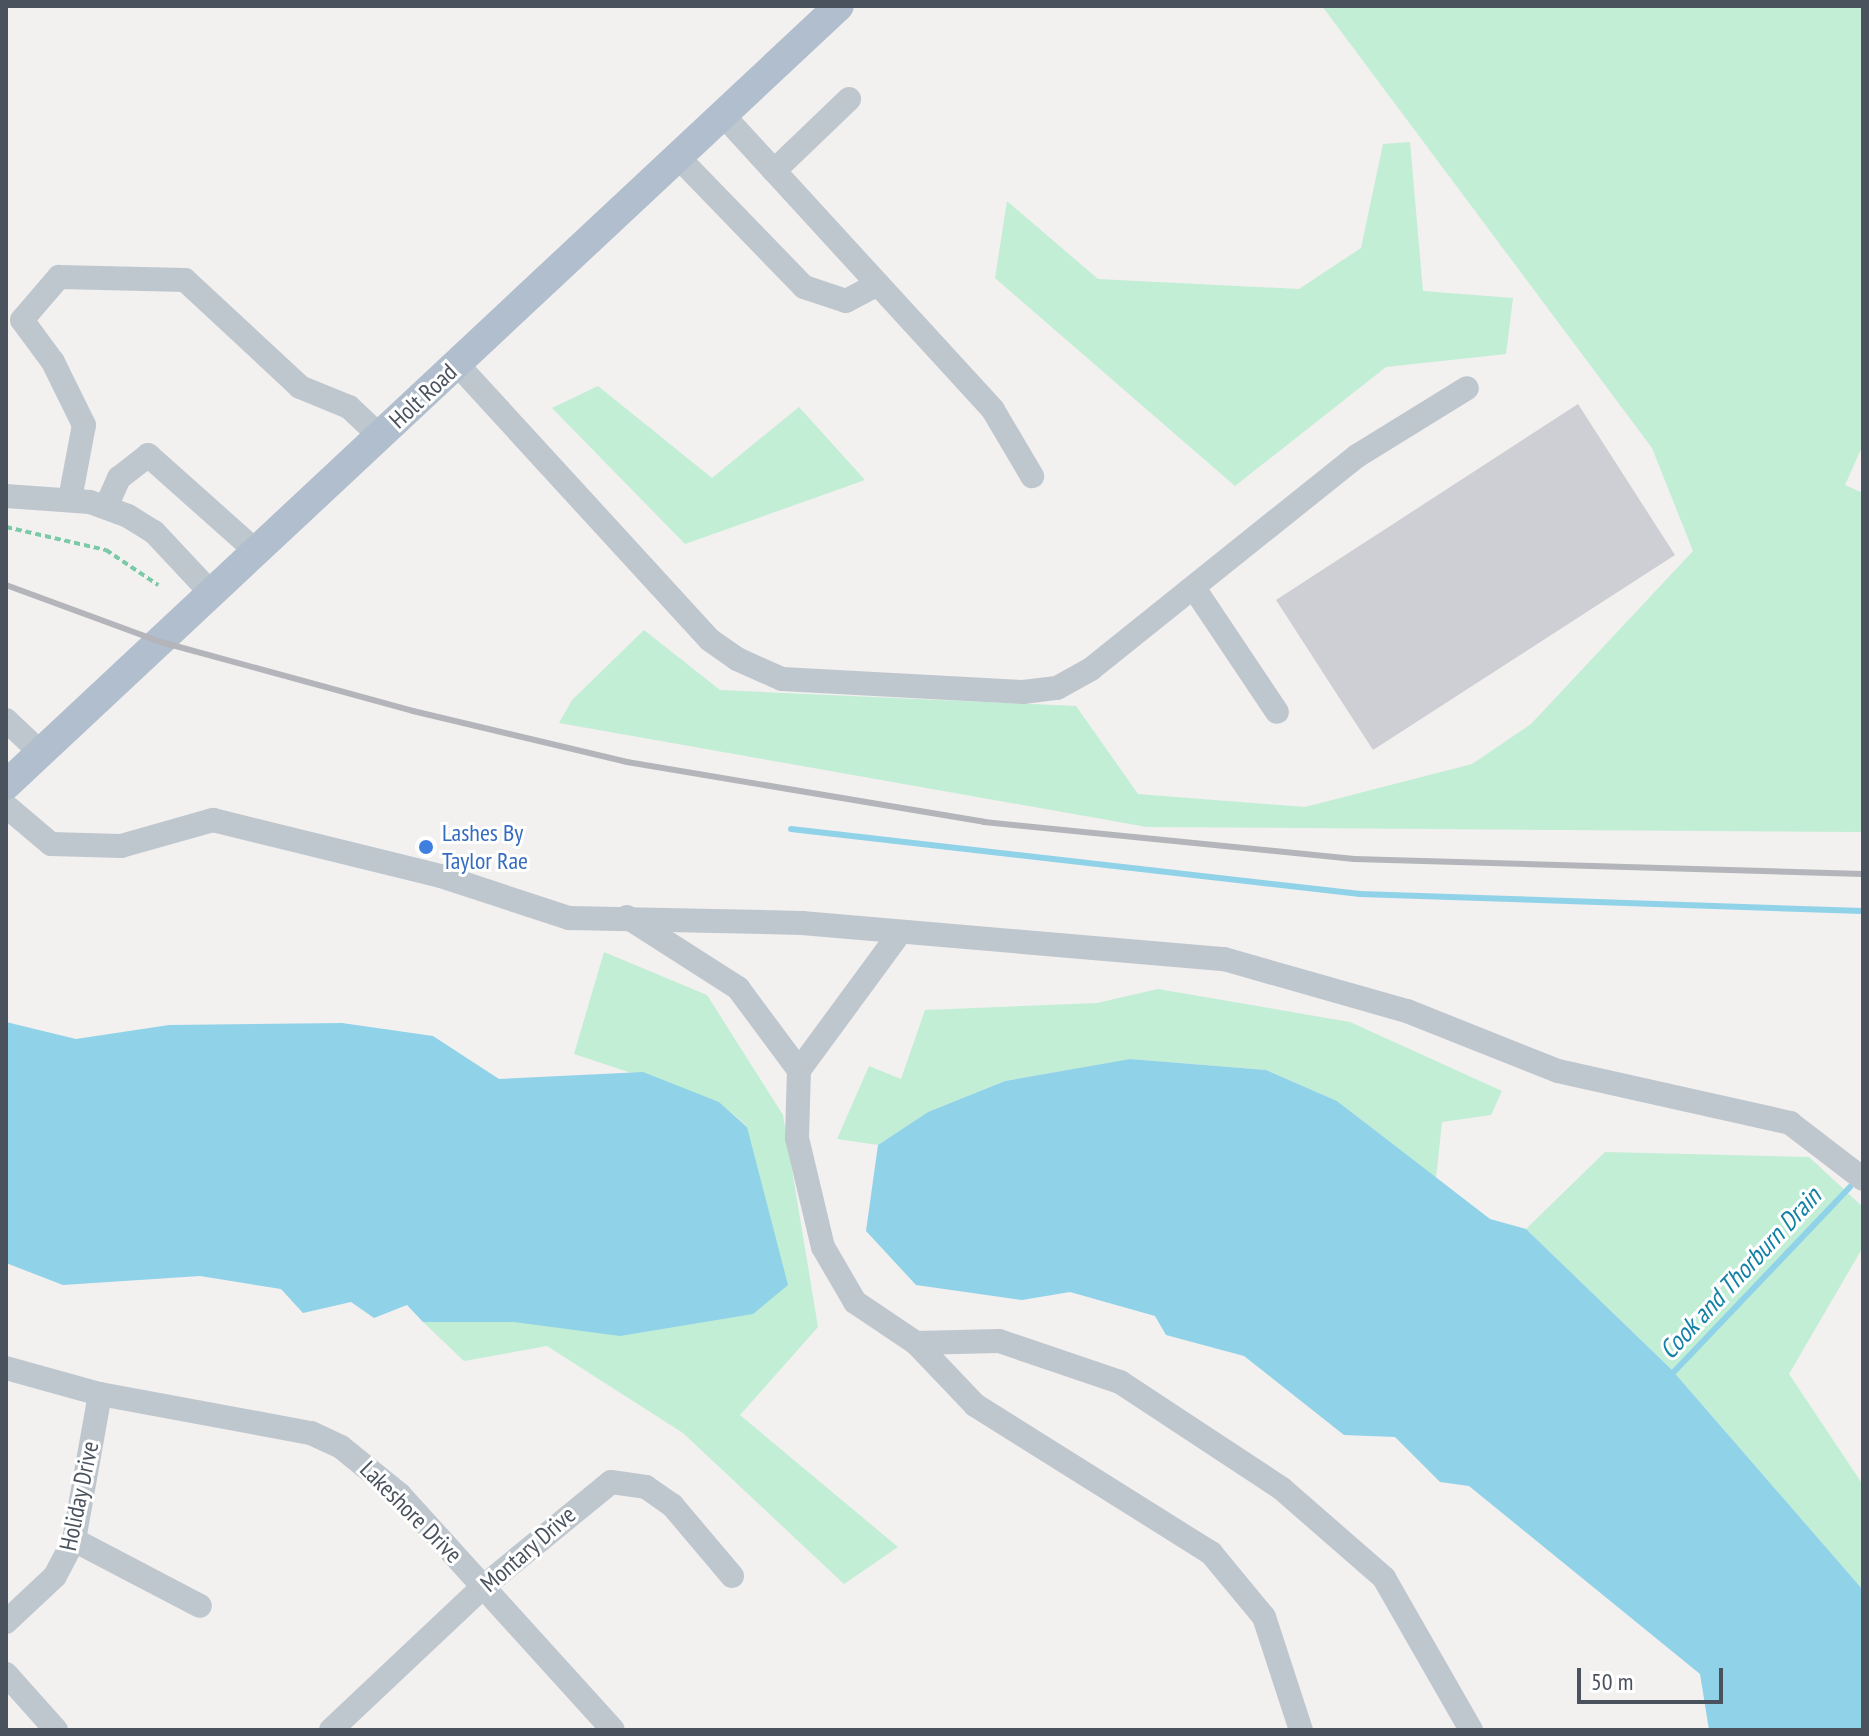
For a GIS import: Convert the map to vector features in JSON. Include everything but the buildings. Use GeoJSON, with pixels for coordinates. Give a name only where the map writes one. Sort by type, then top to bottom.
{"type":"FeatureCollection","features":[{"type":"Feature","properties":{"kind":"main road","name":"Holt Road"},"geometry":{"type":"LineString","coordinates":[[6,785],[839,6]]}},
{"type":"Feature","properties":{"kind":"street"},"geometry":{"type":"LineString","coordinates":[[774,171],[849,99]]}},
{"type":"Feature","properties":{"kind":"street"},"geometry":{"type":"LineString","coordinates":[[723,115],[993,410],[1032,476]]}},
{"type":"Feature","properties":{"kind":"street"},"geometry":{"type":"LineString","coordinates":[[678,157],[804,287],[846,301],[878,284]]}},
{"type":"Feature","properties":{"kind":"street"},"geometry":{"type":"LineString","coordinates":[[70,499],[84,425],[53,362],[22,320],[59,277],[185,280],[300,387],[349,407],[380,436]]}},
{"type":"Feature","properties":{"kind":"street"},"geometry":{"type":"LineString","coordinates":[[457,364],[710,640],[782,679],[1023,692],[1057,688],[1091,669],[1357,456],[1467,388]]}},
{"type":"Feature","properties":{"kind":"street"},"geometry":{"type":"LineString","coordinates":[[106,507],[119,478],[148,455],[257,552]]}},
{"type":"Feature","properties":{"kind":"street"},"geometry":{"type":"LineString","coordinates":[[6,496],[70,499],[106,507],[154,532],[212,594]]}},
{"type":"Feature","properties":{"kind":"street"},"geometry":{"type":"LineString","coordinates":[[1194,588],[1277,712]]}},
{"type":"Feature","properties":{"kind":"street"},"geometry":{"type":"LineString","coordinates":[[6,720],[41,753]]}},
{"type":"Feature","properties":{"kind":"street"},"geometry":{"type":"LineString","coordinates":[[6,806],[51,844],[121,846],[213,820],[441,876],[569,918],[627,916],[1224,959],[1407,1011],[1558,1071],[1790,1123],[1863,1179]]}},
{"type":"Feature","properties":{"kind":"street"},"geometry":{"type":"LineString","coordinates":[[627,916],[738,988],[799,1070]]}},
{"type":"Feature","properties":{"kind":"street"},"geometry":{"type":"LineString","coordinates":[[899,934],[799,1070],[797,1138],[823,1247],[855,1302],[916,1343],[975,1405],[1211,1553],[1264,1617],[1301,1730]]}},
{"type":"Feature","properties":{"kind":"street"},"geometry":{"type":"LineString","coordinates":[[916,1343],[999,1341],[1120,1382],[1281,1488],[1384,1578],[1471,1730]]}},
{"type":"Feature","properties":{"kind":"street","name":"Lakeshore Drive"},"geometry":{"type":"LineString","coordinates":[[6,1368],[100,1394],[311,1433],[341,1447],[400,1495],[484,1586],[600,1725]]}},
{"type":"Feature","properties":{"kind":"street","name":"Holiday Drive"},"geometry":{"type":"LineString","coordinates":[[6,1622],[55,1576],[74,1540],[100,1394]]}},
{"type":"Feature","properties":{"kind":"street","name":"Montary Drive"},"geometry":{"type":"LineString","coordinates":[[331,1730],[484,1586],[593,1493],[625,1481],[672,1505],[732,1576]]}},
{"type":"Feature","properties":{"kind":"street"},"geometry":{"type":"LineString","coordinates":[[74,1540],[200,1606]]}},
{"type":"Feature","properties":{"kind":"street"},"geometry":{"type":"LineString","coordinates":[[6,1674],[56,1730]]}},
{"type":"Feature","properties":{"kind":"path"},"geometry":{"type":"LineString","coordinates":[[6,527],[106,550],[158,585]]}},
{"type":"Feature","properties":{"kind":"green space"},"geometry":{"type":"Polygon","coordinates":[[[1322,6],[1863,6],[1863,445],[1845,485],[1863,493],[1863,832],[1147,827],[559,723],[572,700],[644,630],[720,690],[1076,706],[1138,794],[1305,807],[1472,764],[1531,724],[1693,551],[1652,448],[1322,6]]]}},
{"type":"Feature","properties":{"kind":"green space"},"geometry":{"type":"Polygon","coordinates":[[[1410,142],[1423,291],[1513,298],[1506,354],[1386,367],[1235,486],[995,278],[1007,201],[1098,279],[1299,289],[1361,248],[1383,144],[1410,142]]]}},
{"type":"Feature","properties":{"kind":"green space"},"geometry":{"type":"Polygon","coordinates":[[[598,386],[712,478],[799,407],[865,480],[685,544],[552,408],[598,386]]]}},
{"type":"Feature","properties":{"kind":"green space"},"geometry":{"type":"Polygon","coordinates":[[[604,952],[707,995],[783,1115],[818,1327],[740,1415],[898,1547],[844,1584],[683,1433],[547,1346],[464,1361],[423,1322],[514,1322],[747,1126],[719,1102],[574,1054],[604,952]]]}},
{"type":"Feature","properties":{"kind":"green space"},"geometry":{"type":"Polygon","coordinates":[[[1158,989],[1350,1022],[1502,1091],[1491,1115],[1442,1122],[1436,1178],[1337,1101],[1266,1070],[1130,1059],[1005,1081],[928,1112],[878,1145],[837,1139],[869,1066],[901,1079],[925,1010],[1097,1003],[1158,989]]]}},
{"type":"Feature","properties":{"kind":"green space"},"geometry":{"type":"Polygon","coordinates":[[[1605,1152],[1809,1157],[1863,1207],[1863,1247],[1789,1374],[1863,1485],[1863,1590],[1672,1370],[1526,1229],[1605,1152]]]}},
{"type":"Feature","properties":{"kind":"water"},"geometry":{"type":"Polygon","coordinates":[[[6,1022],[76,1039],[169,1025],[342,1023],[433,1036],[499,1079],[643,1072],[719,1102],[747,1127],[788,1285],[753,1314],[620,1336],[514,1322],[423,1322],[407,1305],[374,1318],[351,1302],[303,1313],[281,1289],[200,1276],[63,1285],[6,1263],[6,1022]]]}},
{"type":"Feature","properties":{"kind":"water"},"geometry":{"type":"Polygon","coordinates":[[[1130,1059],[1266,1070],[1337,1101],[1490,1219],[1526,1229],[1672,1370],[1863,1590],[1863,1730],[1709,1730],[1700,1674],[1469,1486],[1440,1482],[1395,1437],[1344,1435],[1244,1356],[1166,1335],[1155,1316],[1070,1292],[1022,1300],[916,1285],[866,1231],[878,1145],[928,1112],[1005,1081],[1130,1059]]]}},
{"type":"Feature","properties":{"kind":"waterway"},"geometry":{"type":"LineString","coordinates":[[791,829],[1360,894],[1863,911]]}},
{"type":"Feature","properties":{"kind":"waterway","name":"Cook and Thorburn Drain"},"geometry":{"type":"LineString","coordinates":[[1670,1376],[1850,1187]]}},
{"type":"Feature","properties":{"kind":"railway"},"geometry":{"type":"LineString","coordinates":[[6,585],[161,642],[413,711],[627,762],[984,822],[1354,859],[1863,874]]}},
{"type":"Feature","properties":{"kind":"place","name":"Lashes By Taylor Rae"},"geometry":{"type":"Point","coordinates":[426,847]}}]}
